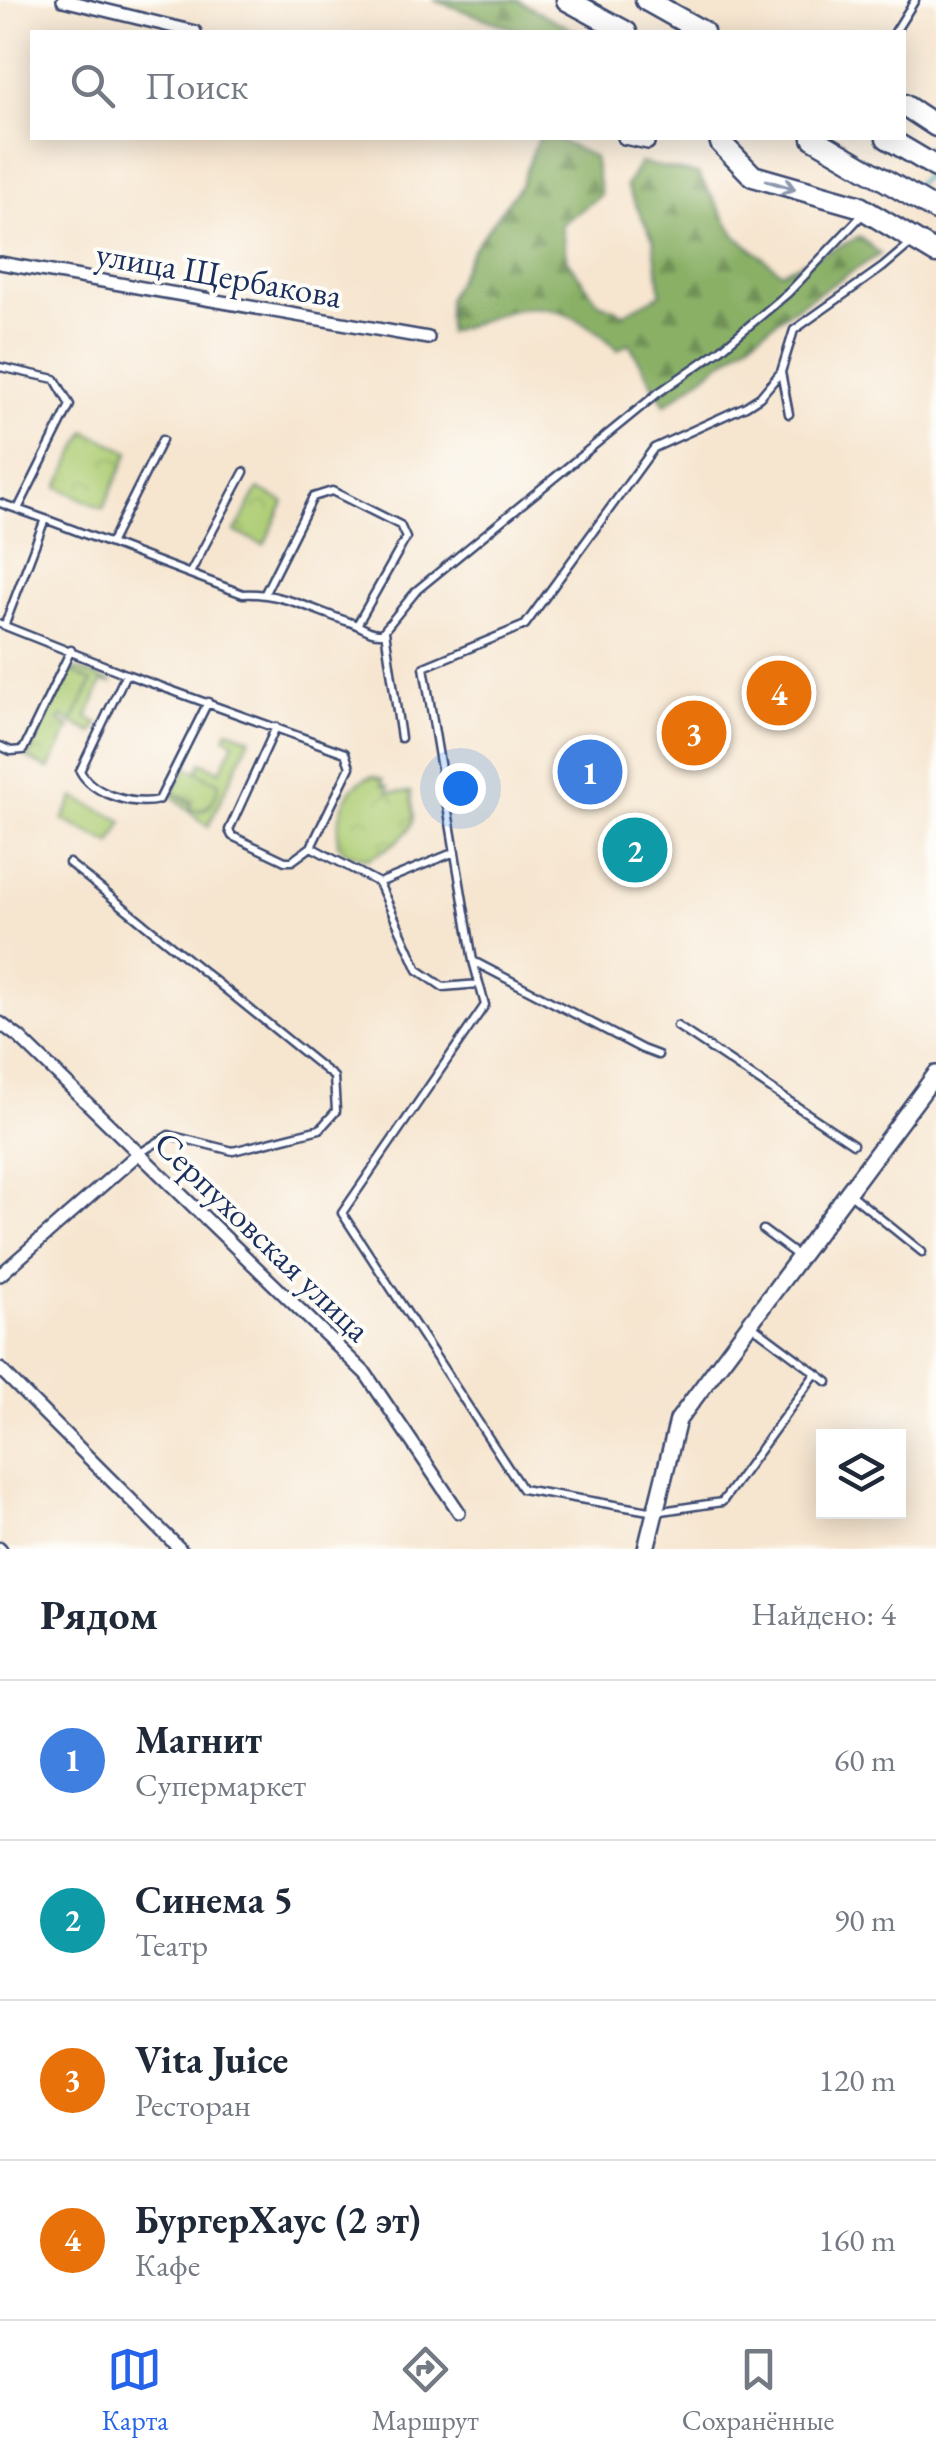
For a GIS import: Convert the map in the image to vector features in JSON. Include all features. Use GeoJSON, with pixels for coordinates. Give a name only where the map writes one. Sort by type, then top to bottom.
{"type":"FeatureCollection","features":[{"type":"Feature","properties":{"kind":"main road"},"geometry":{"type":"LineString","coordinates":[[567,0],[622,30]]}},
{"type":"Feature","properties":{"kind":"main road"},"geometry":{"type":"LineString","coordinates":[[646,0],[699,30]]}},
{"type":"Feature","properties":{"kind":"main road"},"geometry":{"type":"LineString","coordinates":[[906,106],[936,126]]}},
{"type":"Feature","properties":{"kind":"main road"},"geometry":{"type":"LineString","coordinates":[[720,140],[753,176],[858,206],[936,253]]}},
{"type":"Feature","properties":{"kind":"main road"},"geometry":{"type":"LineString","coordinates":[[816,140],[936,210]]}},
{"type":"Feature","properties":{"kind":"main road"},"geometry":{"type":"LineString","coordinates":[[890,140],[936,166]]}},
{"type":"Feature","properties":{"kind":"street"},"geometry":{"type":"LineString","coordinates":[[63,0],[93,4],[188,30]]}},
{"type":"Feature","properties":{"kind":"street"},"geometry":{"type":"LineString","coordinates":[[632,140],[648,144]]}},
{"type":"Feature","properties":{"kind":"street","name":"улица Щербакова"},"geometry":{"type":"LineString","coordinates":[[0,264],[428,338]]}},
{"type":"Feature","properties":{"kind":"street","name":"Серпуховская улица"},"geometry":{"type":"LineString","coordinates":[[0,1023],[20,1038],[366,1374],[459,1512]]}},
{"type":"Feature","properties":{"kind":"street"},"geometry":{"type":"LineString","coordinates":[[646,1549],[678,1420],[936,1074]]}},
{"type":"Feature","properties":{"kind":"street"},"geometry":{"type":"LineString","coordinates":[[0,1275],[138,1153]]}},
{"type":"Feature","properties":{"kind":"street"},"geometry":{"type":"LineString","coordinates":[[0,1368],[180,1549]]}},
{"type":"Feature","properties":{"kind":"lane"},"geometry":{"type":"LineString","coordinates":[[896,30],[916,0]]}},
{"type":"Feature","properties":{"kind":"lane"},"geometry":{"type":"LineString","coordinates":[[0,502],[243,594],[265,592],[357,624],[372,633],[385,630],[416,590],[658,393],[720,350],[788,294],[867,211]]}},
{"type":"Feature","properties":{"kind":"lane"},"geometry":{"type":"LineString","coordinates":[[816,1373],[722,1502],[656,1512],[522,1489],[342,1212],[485,1005],[473,961],[424,667],[524,625],[654,448],[760,397],[780,372],[794,330],[884,266],[914,239]]}},
{"type":"Feature","properties":{"kind":"lane"},"geometry":{"type":"LineString","coordinates":[[0,367],[55,379],[70,404],[18,509]]}},
{"type":"Feature","properties":{"kind":"lane"},"geometry":{"type":"LineString","coordinates":[[780,372],[789,414]]}},
{"type":"Feature","properties":{"kind":"lane"},"geometry":{"type":"LineString","coordinates":[[111,542],[162,440]]}},
{"type":"Feature","properties":{"kind":"lane"},"geometry":{"type":"LineString","coordinates":[[190,573],[244,472]]}},
{"type":"Feature","properties":{"kind":"lane"},"geometry":{"type":"LineString","coordinates":[[265,592],[313,497],[332,491],[400,525],[406,538],[357,624]]}},
{"type":"Feature","properties":{"kind":"lane"},"geometry":{"type":"LineString","coordinates":[[45,519],[2,624],[126,674],[208,702],[276,727],[345,753],[351,763],[311,847],[285,861],[230,833],[228,826],[276,727]]}},
{"type":"Feature","properties":{"kind":"lane"},"geometry":{"type":"LineString","coordinates":[[385,630],[402,738]]}},
{"type":"Feature","properties":{"kind":"lane"},"geometry":{"type":"LineString","coordinates":[[0,746],[23,750],[71,650]]}},
{"type":"Feature","properties":{"kind":"lane"},"geometry":{"type":"LineString","coordinates":[[126,674],[80,771],[86,780],[130,802],[158,800],[208,702]]}},
{"type":"Feature","properties":{"kind":"lane"},"geometry":{"type":"LineString","coordinates":[[311,847],[379,883],[418,970],[443,987],[479,984]]}},
{"type":"Feature","properties":{"kind":"lane"},"geometry":{"type":"LineString","coordinates":[[379,883],[455,852]]}},
{"type":"Feature","properties":{"kind":"lane"},"geometry":{"type":"LineString","coordinates":[[69,863],[334,1077],[336,1110],[320,1128],[234,1151],[169,1135],[138,1153]]}},
{"type":"Feature","properties":{"kind":"lane"},"geometry":{"type":"LineString","coordinates":[[473,961],[658,1055]]}},
{"type":"Feature","properties":{"kind":"lane"},"geometry":{"type":"LineString","coordinates":[[678,1026],[853,1144]]}},
{"type":"Feature","properties":{"kind":"lane"},"geometry":{"type":"LineString","coordinates":[[847,1192],[922,1252]]}},
{"type":"Feature","properties":{"kind":"lane"},"geometry":{"type":"LineString","coordinates":[[763,1230],[798,1256]]}},
{"type":"Feature","properties":{"kind":"lane"},"geometry":{"type":"LineString","coordinates":[[748,1322],[828,1382]]}},
{"type":"Feature","properties":{"kind":"green space"},"geometry":{"type":"Polygon","coordinates":[[[434,0],[517,0],[573,30],[516,30],[434,0]]]}},
{"type":"Feature","properties":{"kind":"green space"},"geometry":{"type":"Polygon","coordinates":[[[537,140],[558,140],[594,157],[601,195],[561,225],[567,260],[599,303],[624,313],[661,294],[653,239],[626,186],[640,163],[698,174],[736,236],[781,272],[860,237],[880,254],[790,311],[665,405],[629,343],[618,350],[599,333],[564,313],[525,308],[448,332],[448,298],[473,249],[521,184],[537,140]]]}},
{"type":"Feature","properties":{"kind":"green space"},"geometry":{"type":"Polygon","coordinates":[[[86,431],[129,452],[103,509],[58,487],[86,431]]]}},
{"type":"Feature","properties":{"kind":"green space"},"geometry":{"type":"Polygon","coordinates":[[[258,489],[284,502],[264,545],[235,532],[258,489]]]}},
{"type":"Feature","properties":{"kind":"green space"},"geometry":{"type":"Polygon","coordinates":[[[76,669],[113,683],[102,682],[87,718],[98,724],[93,733],[72,723],[92,682],[74,673],[76,669]]]}},
{"type":"Feature","properties":{"kind":"green space"},"geometry":{"type":"Polygon","coordinates":[[[70,671],[92,682],[72,723],[62,717],[59,721],[70,727],[49,769],[27,758],[70,671]]]}},
{"type":"Feature","properties":{"kind":"green space"},"geometry":{"type":"Polygon","coordinates":[[[228,730],[250,738],[208,827],[171,795],[186,761],[189,762],[174,792],[201,811],[210,806],[218,784],[197,772],[201,762],[220,771],[234,742],[225,737],[228,730]]]}},
{"type":"Feature","properties":{"kind":"green space"},"geometry":{"type":"Polygon","coordinates":[[[187,767],[219,783],[213,800],[202,809],[190,809],[192,802],[173,792],[187,767]]]}},
{"type":"Feature","properties":{"kind":"green space"},"geometry":{"type":"Polygon","coordinates":[[[373,776],[383,780],[388,792],[411,792],[414,816],[403,836],[368,859],[346,853],[338,845],[338,836],[340,815],[348,795],[373,776]]]}},
{"type":"Feature","properties":{"kind":"green space"},"geometry":{"type":"Polygon","coordinates":[[[74,797],[123,821],[111,844],[63,820],[74,797]]]}},
{"type":"Feature","properties":{"kind":"waterway"},"geometry":{"type":"LineString","coordinates":[[913,186],[929,173]]}},
{"type":"Feature","properties":{"kind":"place","name":"БургерХаус (2 эт)"},"geometry":{"type":"Point","coordinates":[779,693]}},
{"type":"Feature","properties":{"kind":"place","name":"Vita Juice"},"geometry":{"type":"Point","coordinates":[694,733]}},
{"type":"Feature","properties":{"kind":"place","name":"Магнит"},"geometry":{"type":"Point","coordinates":[590,772]}},
{"type":"Feature","properties":{"kind":"place","name":"Синема 5"},"geometry":{"type":"Point","coordinates":[635,850]}}]}
